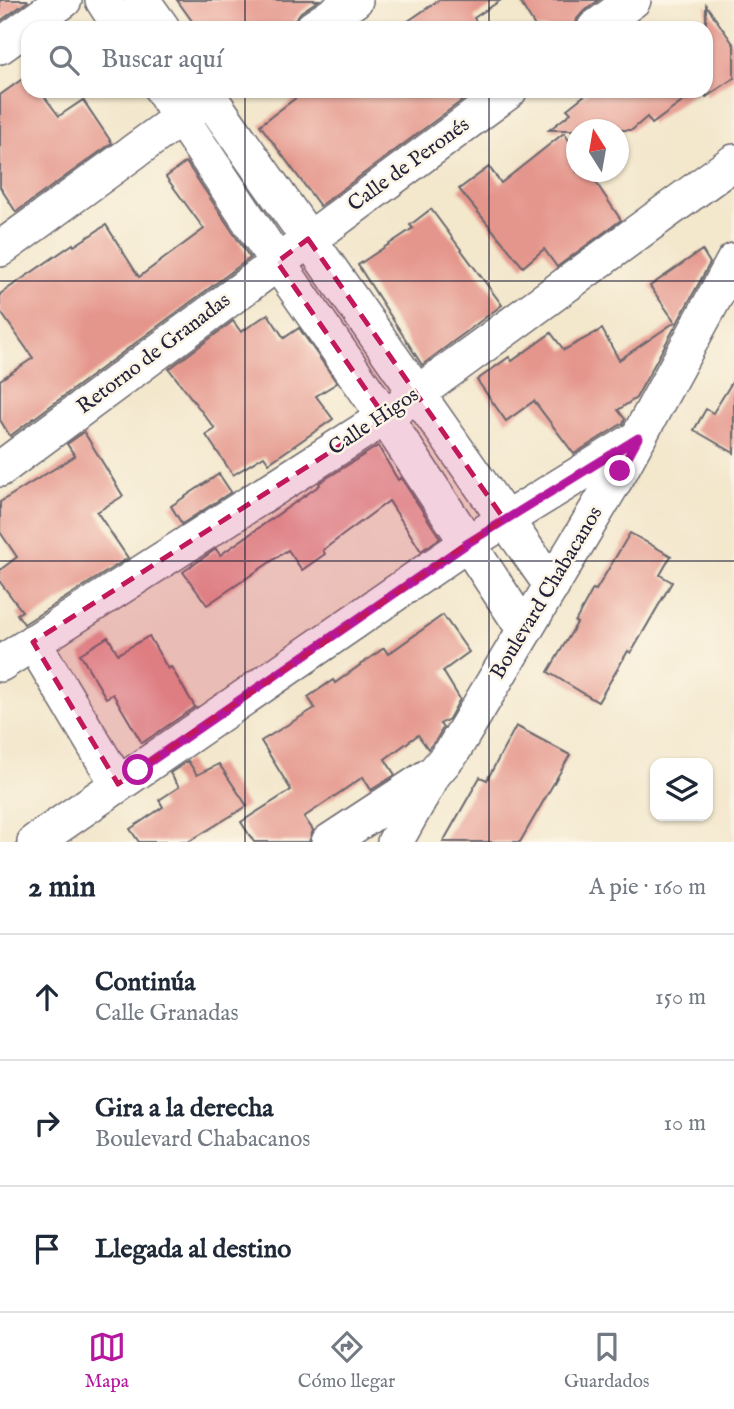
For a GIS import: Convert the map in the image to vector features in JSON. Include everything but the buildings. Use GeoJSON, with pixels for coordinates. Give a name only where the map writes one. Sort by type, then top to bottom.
{"type":"FeatureCollection","features":[{"type":"Feature","properties":{"kind":"street"},"geometry":{"type":"LineString","coordinates":[[35,21],[64,0]]}},
{"type":"Feature","properties":{"kind":"street"},"geometry":{"type":"LineString","coordinates":[[103,0],[116,21]]}},
{"type":"Feature","properties":{"kind":"street"},"geometry":{"type":"LineString","coordinates":[[142,0],[157,21]]}},
{"type":"Feature","properties":{"kind":"street"},"geometry":{"type":"LineString","coordinates":[[324,21],[355,0]]}},
{"type":"Feature","properties":{"kind":"street"},"geometry":{"type":"LineString","coordinates":[[604,21],[633,0]]}},
{"type":"Feature","properties":{"kind":"street"},"geometry":{"type":"LineString","coordinates":[[0,46],[21,31]]}},
{"type":"Feature","properties":{"kind":"street"},"geometry":{"type":"LineString","coordinates":[[0,249],[172,104],[193,98]]}},
{"type":"Feature","properties":{"kind":"street"},"geometry":{"type":"LineString","coordinates":[[214,98],[308,239],[552,586]]}},
{"type":"Feature","properties":{"kind":"street","name":"Calle de Peronés"},"geometry":{"type":"LineString","coordinates":[[308,239],[499,98]]}},
{"type":"Feature","properties":{"kind":"street"},"geometry":{"type":"LineString","coordinates":[[172,104],[385,417],[524,629]]}},
{"type":"Feature","properties":{"kind":"street","name":"Calle Higos"},"geometry":{"type":"LineString","coordinates":[[0,664],[385,417],[734,162]]}},
{"type":"Feature","properties":{"kind":"street","name":"Retorno de Granadas"},"geometry":{"type":"LineString","coordinates":[[0,469],[308,239]]}},
{"type":"Feature","properties":{"kind":"street","name":"Boulevard Chabacanos"},"geometry":{"type":"LineString","coordinates":[[329,842],[434,773],[452,752],[638,438],[734,261]]}},
{"type":"Feature","properties":{"kind":"street"},"geometry":{"type":"LineString","coordinates":[[35,842],[468,543],[638,438]]}},
{"type":"Feature","properties":{"kind":"street"},"geometry":{"type":"LineString","coordinates":[[33,642],[118,784]]}},
{"type":"Feature","properties":{"kind":"street"},"geometry":{"type":"LineString","coordinates":[[395,842],[434,773]]}},
{"type":"Feature","properties":{"kind":"highlighted area"},"geometry":{"type":"Polygon","coordinates":[[[308,239],[504,519],[118,784],[33,642],[385,417],[277,262],[308,239]]]}},
{"type":"Feature","properties":{"kind":"route"},"geometry":{"type":"LineString","coordinates":[[138,770],[504,519],[638,438],[620,471]]}}]}
